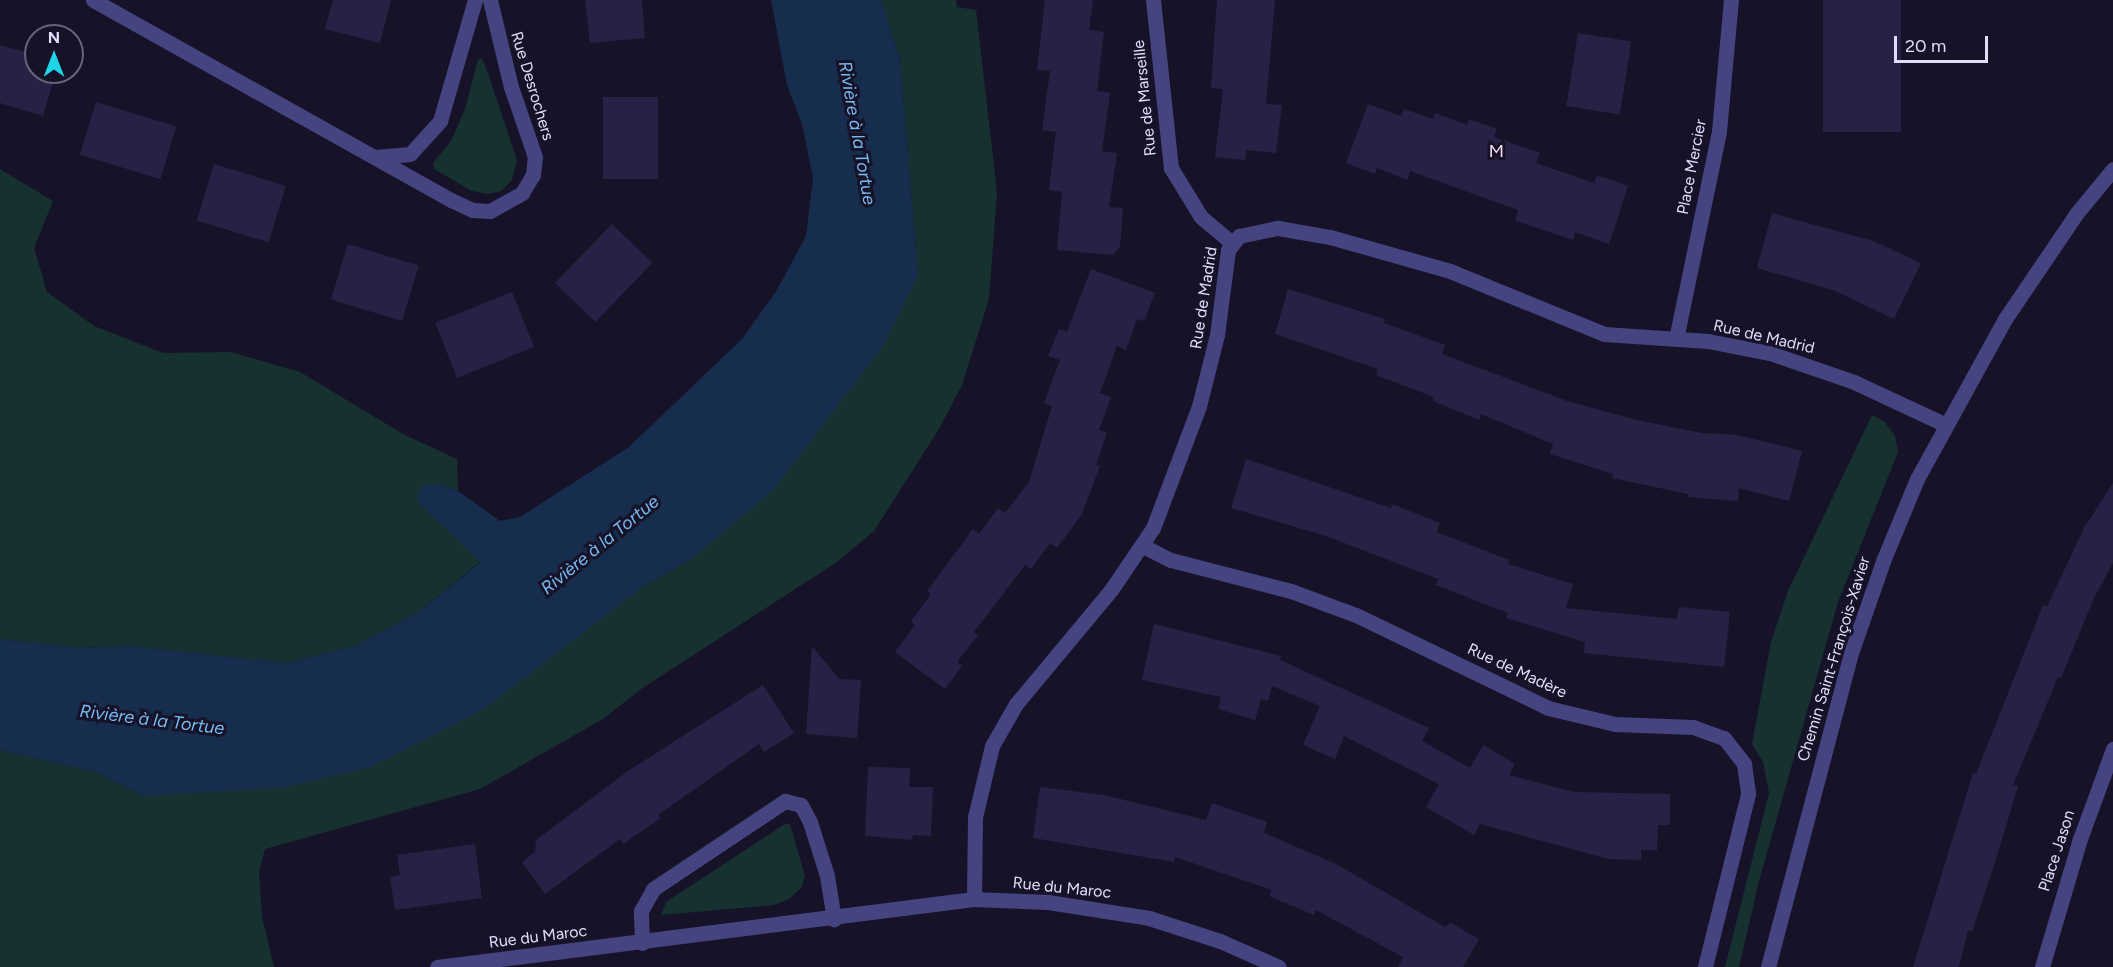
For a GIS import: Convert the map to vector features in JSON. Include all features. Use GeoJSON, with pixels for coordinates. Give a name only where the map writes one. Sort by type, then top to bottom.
{"type":"FeatureCollection","features":[{"type":"Feature","properties":{"kind":"street","name":"Rue Desrochers"},"geometry":{"type":"LineString","coordinates":[[93,0],[472,210],[490,211],[522,193],[533,176],[535,157],[511,87],[490,0]]}},
{"type":"Feature","properties":{"kind":"street"},"geometry":{"type":"LineString","coordinates":[[374,157],[410,154],[440,122],[475,0]]}},
{"type":"Feature","properties":{"kind":"street","name":"Rue de Marseille"},"geometry":{"type":"LineString","coordinates":[[1153,0],[1171,168],[1201,217],[1231,242]]}},
{"type":"Feature","properties":{"kind":"street","name":"Place Mercier"},"geometry":{"type":"LineString","coordinates":[[1676,339],[1719,131],[1731,0]]}},
{"type":"Feature","properties":{"kind":"street","name":"Chemin Saint-François-Xavier"},"geometry":{"type":"LineString","coordinates":[[1768,967],[1834,712],[1866,606],[1913,487],[1944,424],[2031,279],[2113,169]]}},
{"type":"Feature","properties":{"kind":"street","name":"Rue de Madrid"},"geometry":{"type":"LineString","coordinates":[[974,899],[975,817],[992,746],[1016,705],[1083,626],[1143,546],[1187,446],[1202,396],[1217,335],[1231,242],[1252,231],[1278,228],[1330,237],[1450,271],[1589,330],[1728,344],[1809,365],[1944,424]]}},
{"type":"Feature","properties":{"kind":"street","name":"Rue de Madère"},"geometry":{"type":"LineString","coordinates":[[1143,546],[1171,560],[1291,591],[1356,615],[1556,711],[1615,724],[1693,727],[1724,738],[1744,764],[1748,794],[1705,967]]}},
{"type":"Feature","properties":{"kind":"street","name":"Place Jason"},"geometry":{"type":"LineString","coordinates":[[2042,967],[2074,858],[2113,748]]}},
{"type":"Feature","properties":{"kind":"street"},"geometry":{"type":"LineString","coordinates":[[642,943],[641,910],[653,889],[785,801],[801,805],[810,822],[827,876],[834,919]]}},
{"type":"Feature","properties":{"kind":"street","name":"Rue du Maroc"},"geometry":{"type":"LineString","coordinates":[[437,967],[834,919],[974,899],[1048,902],[1149,918],[1220,942],[1279,967]]}},
{"type":"Feature","properties":{"kind":"green space"},"geometry":{"type":"Polygon","coordinates":[[[881,0],[956,0],[957,7],[976,10],[997,192],[989,299],[962,385],[939,429],[874,531],[837,562],[641,689],[603,719],[480,789],[265,849],[259,871],[262,917],[274,967],[0,967],[0,750],[95,772],[144,796],[641,588],[690,560],[918,275],[900,59],[881,0]]]}},
{"type":"Feature","properties":{"kind":"green space"},"geometry":{"type":"Polygon","coordinates":[[[478,59],[482,59],[486,68],[517,160],[512,180],[501,191],[488,194],[472,191],[434,169],[433,163],[451,141],[465,109],[478,59]]]}},
{"type":"Feature","properties":{"kind":"green space"},"geometry":{"type":"Polygon","coordinates":[[[0,169],[53,201],[34,248],[47,292],[94,326],[163,353],[231,352],[300,372],[403,434],[457,459],[458,491],[437,484],[417,501],[481,561],[417,613],[355,646],[286,663],[131,646],[80,648],[0,639],[0,169]]]}},
{"type":"Feature","properties":{"kind":"green space"},"geometry":{"type":"Polygon","coordinates":[[[1872,415],[1884,421],[1895,436],[1898,452],[1838,602],[1759,881],[1739,967],[1725,967],[1769,793],[1763,762],[1752,744],[1771,642],[1788,591],[1872,415]]]}},
{"type":"Feature","properties":{"kind":"green space"},"geometry":{"type":"Polygon","coordinates":[[[785,824],[790,824],[805,876],[801,888],[789,899],[774,905],[661,915],[666,902],[785,824]]]}},
{"type":"Feature","properties":{"kind":"water","name":"Rivière à la Tortue"},"geometry":{"type":"Polygon","coordinates":[[[771,0],[881,0],[900,59],[918,275],[883,346],[773,490],[690,560],[641,588],[484,709],[371,767],[285,787],[144,796],[95,772],[0,750],[0,639],[80,648],[131,646],[286,663],[355,646],[417,613],[481,562],[417,501],[422,486],[437,484],[458,491],[500,521],[520,517],[629,447],[742,339],[777,290],[806,236],[813,178],[802,124],[787,85],[771,0]]]}},
{"type":"Feature","properties":{"kind":"building"},"geometry":{"type":"Polygon","coordinates":[[[333,0],[391,0],[380,43],[325,29],[333,0]]]}},
{"type":"Feature","properties":{"kind":"building"},"geometry":{"type":"Polygon","coordinates":[[[585,0],[642,0],[645,38],[590,43],[585,0]]]}},
{"type":"Feature","properties":{"kind":"building"},"geometry":{"type":"Polygon","coordinates":[[[1045,0],[1093,0],[1089,30],[1104,32],[1097,91],[1110,93],[1102,151],[1117,153],[1109,207],[1123,208],[1120,247],[1113,255],[1057,250],[1062,192],[1049,190],[1056,132],[1042,130],[1050,71],[1037,70],[1045,0]]]}},
{"type":"Feature","properties":{"kind":"building"},"geometry":{"type":"Polygon","coordinates":[[[1217,0],[1275,0],[1266,104],[1282,105],[1276,153],[1246,150],[1245,160],[1215,157],[1223,89],[1211,88],[1217,0]]]}},
{"type":"Feature","properties":{"kind":"building"},"geometry":{"type":"Polygon","coordinates":[[[1823,0],[1901,0],[1901,132],[1823,132],[1823,0]]]}},
{"type":"Feature","properties":{"kind":"building"},"geometry":{"type":"Polygon","coordinates":[[[1578,33],[1631,41],[1620,115],[1566,106],[1578,33]]]}},
{"type":"Feature","properties":{"kind":"building"},"geometry":{"type":"Polygon","coordinates":[[[0,45],[24,52],[24,84],[52,84],[43,116],[0,103],[0,45]]]}},
{"type":"Feature","properties":{"kind":"building"},"geometry":{"type":"Polygon","coordinates":[[[603,97],[658,97],[658,179],[603,179],[603,97]]]}},
{"type":"Feature","properties":{"kind":"building"},"geometry":{"type":"Polygon","coordinates":[[[96,102],[176,127],[160,179],[80,155],[96,102]]]}},
{"type":"Feature","properties":{"kind":"building"},"geometry":{"type":"Polygon","coordinates":[[[1368,104],[1401,116],[1404,109],[1433,119],[1435,113],[1467,125],[1469,119],[1497,129],[1494,137],[1540,153],[1536,163],[1594,183],[1597,175],[1628,186],[1609,244],[1575,232],[1573,240],[1515,221],[1518,210],[1410,171],[1407,180],[1377,168],[1375,174],[1346,163],[1368,104]]]}},
{"type":"Feature","properties":{"kind":"building"},"geometry":{"type":"Polygon","coordinates":[[[214,164],[286,186],[268,242],[197,220],[214,164]]]}},
{"type":"Feature","properties":{"kind":"building"},"geometry":{"type":"Polygon","coordinates":[[[1772,213],[1873,241],[1921,263],[1894,319],[1833,290],[1757,268],[1772,213]]]}},
{"type":"Feature","properties":{"kind":"building"},"geometry":{"type":"Polygon","coordinates":[[[612,224],[652,263],[595,322],[555,283],[612,224]]]}},
{"type":"Feature","properties":{"kind":"building"},"geometry":{"type":"Polygon","coordinates":[[[348,244],[419,266],[402,321],[331,299],[348,244]]]}},
{"type":"Feature","properties":{"kind":"building"},"geometry":{"type":"Polygon","coordinates":[[[1091,269],[1155,293],[1144,321],[1137,319],[1126,350],[1117,346],[1100,393],[1111,397],[1099,430],[1107,433],[1096,465],[1100,466],[1082,514],[1057,548],[1050,543],[1031,569],[1025,565],[974,632],[978,635],[957,662],[962,666],[945,689],[895,652],[915,625],[911,621],[931,594],[927,591],[973,529],[979,534],[998,508],[1005,513],[1029,482],[1052,406],[1044,403],[1060,360],[1048,356],[1059,329],[1067,332],[1091,269]]]}},
{"type":"Feature","properties":{"kind":"building"},"geometry":{"type":"Polygon","coordinates":[[[1288,289],[1385,319],[1384,323],[1445,345],[1442,354],[1567,401],[1637,420],[1701,433],[1737,435],[1802,451],[1789,501],[1739,488],[1738,501],[1688,497],[1688,494],[1612,478],[1613,474],[1550,454],[1553,444],[1481,414],[1479,420],[1433,401],[1434,397],[1376,375],[1378,369],[1275,334],[1288,289]]]}},
{"type":"Feature","properties":{"kind":"building"},"geometry":{"type":"Polygon","coordinates":[[[512,292],[534,347],[457,378],[435,323],[512,292]]]}},
{"type":"Feature","properties":{"kind":"building"},"geometry":{"type":"Polygon","coordinates":[[[1246,459],[1391,508],[1392,504],[1440,523],[1437,532],[1509,560],[1508,564],[1573,584],[1566,608],[1677,619],[1679,607],[1730,612],[1724,667],[1584,653],[1585,642],[1506,618],[1508,613],[1436,585],[1438,579],[1326,536],[1231,508],[1246,459]]]}},
{"type":"Feature","properties":{"kind":"building"},"geometry":{"type":"Polygon","coordinates":[[[2113,483],[2113,563],[2094,598],[2061,678],[2058,677],[2013,785],[2018,786],[1972,932],[1968,930],[1959,967],[1913,967],[1973,773],[1976,774],[2043,605],[2047,607],[2084,528],[2113,483]]]}},
{"type":"Feature","properties":{"kind":"building"},"geometry":{"type":"Polygon","coordinates":[[[1154,624],[1281,656],[1280,660],[1429,728],[1422,741],[1470,768],[1483,745],[1515,764],[1509,775],[1574,792],[1670,794],[1670,825],[1658,825],[1657,850],[1641,850],[1641,860],[1609,859],[1480,824],[1474,835],[1426,807],[1439,784],[1344,736],[1335,759],[1303,745],[1320,706],[1272,686],[1268,701],[1261,699],[1255,720],[1218,709],[1221,697],[1142,680],[1154,624]]]}},
{"type":"Feature","properties":{"kind":"building"},"geometry":{"type":"Polygon","coordinates":[[[812,646],[839,679],[861,680],[857,738],[806,734],[812,646]]]}},
{"type":"Feature","properties":{"kind":"building"},"geometry":{"type":"Polygon","coordinates":[[[763,685],[794,733],[764,752],[759,744],[658,815],[661,818],[623,844],[620,839],[545,894],[522,862],[535,852],[536,840],[628,771],[763,685]]]}},
{"type":"Feature","properties":{"kind":"building"},"geometry":{"type":"Polygon","coordinates":[[[868,767],[910,768],[909,787],[933,787],[931,836],[913,835],[912,840],[865,836],[868,767]]]}},
{"type":"Feature","properties":{"kind":"building"},"geometry":{"type":"Polygon","coordinates":[[[1040,787],[1104,795],[1206,820],[1212,803],[1267,822],[1264,833],[1336,864],[1445,927],[1451,923],[1479,939],[1463,967],[1398,967],[1403,957],[1316,910],[1314,915],[1269,896],[1272,890],[1175,857],[1174,862],[1033,838],[1040,787]]]}},
{"type":"Feature","properties":{"kind":"building"},"geometry":{"type":"Polygon","coordinates":[[[475,844],[482,898],[395,910],[390,877],[400,875],[397,855],[475,844]]]}},
{"type":"Feature","properties":{"kind":"district","name":"M"},"geometry":{"type":"Point","coordinates":[1497,151]}}]}
